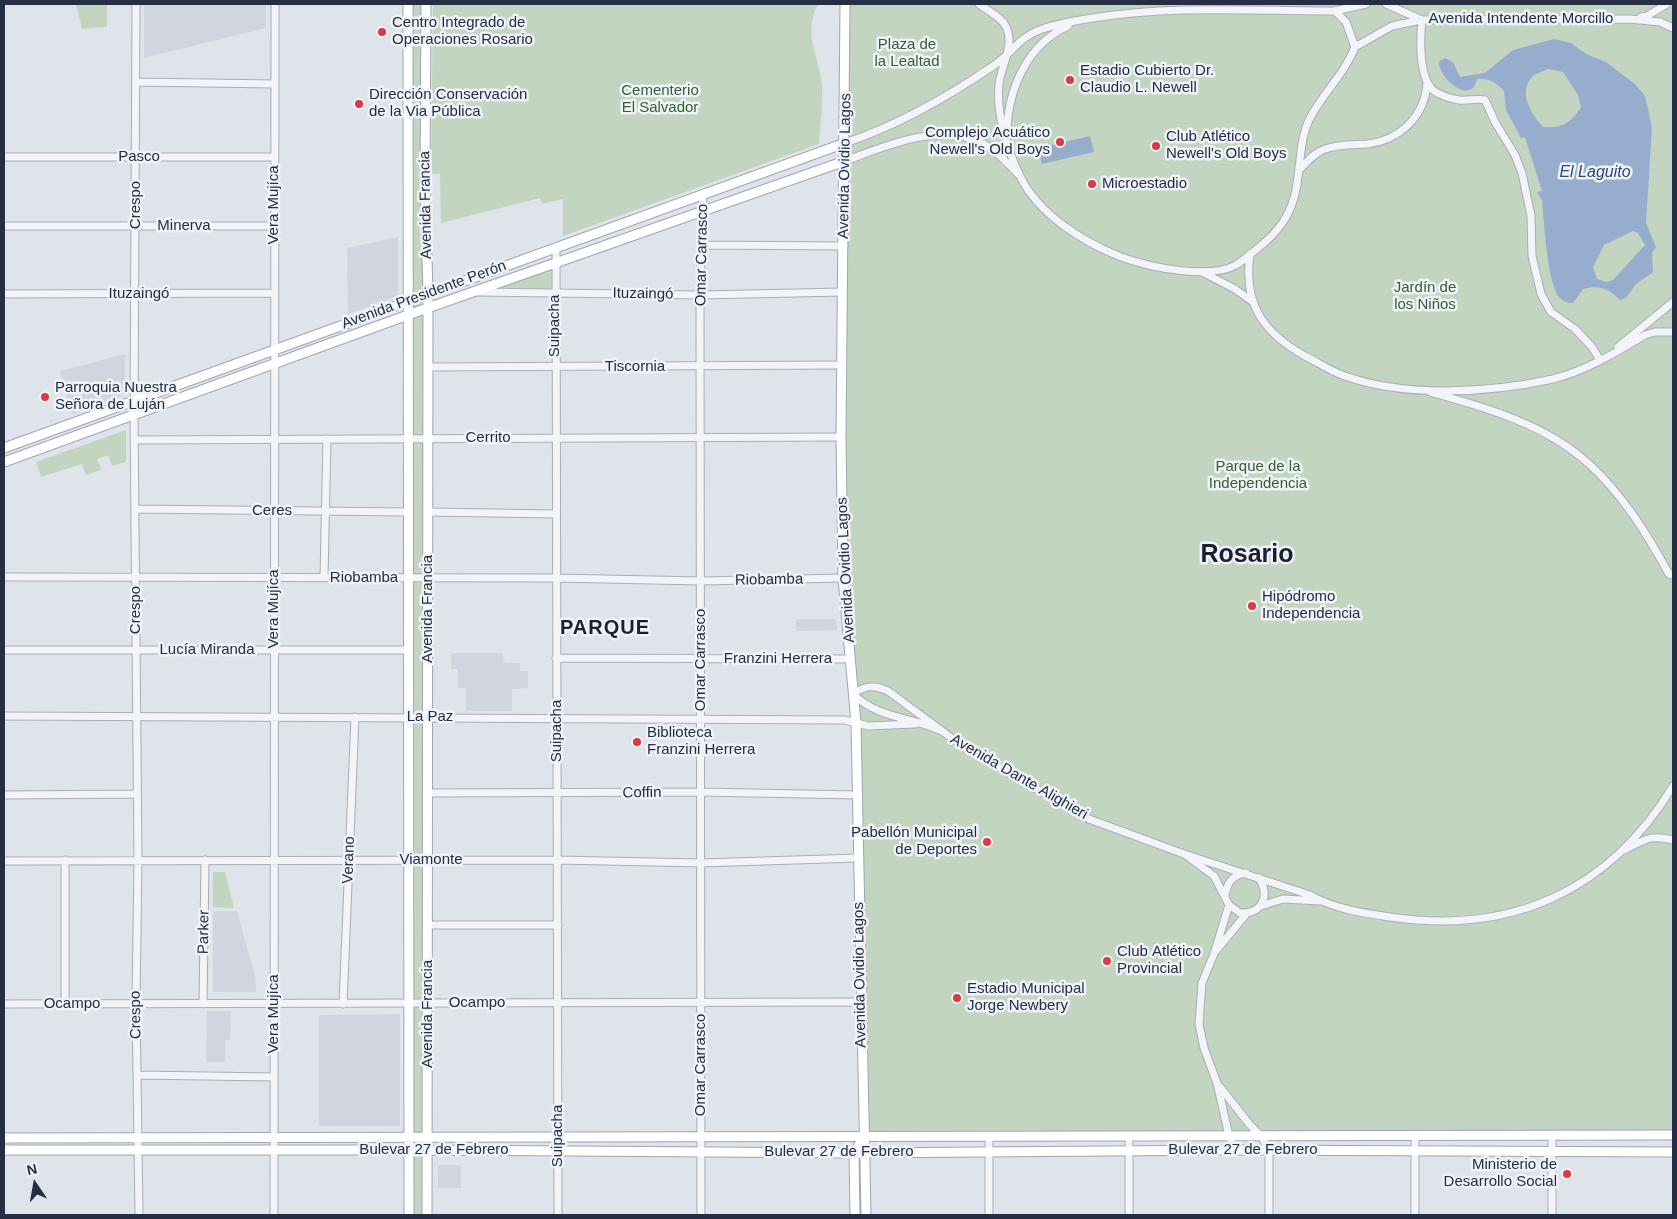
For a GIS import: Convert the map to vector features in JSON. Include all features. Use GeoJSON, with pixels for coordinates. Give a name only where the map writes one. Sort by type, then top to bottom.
{"type":"FeatureCollection","features":[{"type":"Feature","properties":{"kind":"main road","name":"Avenida Francia"},"geometry":{"type":"LineString","coordinates":[[408,4],[410,301],[409,1215]]}},
{"type":"Feature","properties":{"kind":"main road","name":"Avenida Francia"},"geometry":{"type":"LineString","coordinates":[[426,4],[425,84],[428,294],[427,1215]]}},
{"type":"Feature","properties":{"kind":"main road","name":"Avenida Ovidio Lagos"},"geometry":{"type":"LineString","coordinates":[[845,4],[841,437],[843,578],[856,723],[866,1215]]}},
{"type":"Feature","properties":{"kind":"main road"},"geometry":{"type":"LineString","coordinates":[[409,80],[425,84]]}},
{"type":"Feature","properties":{"kind":"main road","name":"Avenida Presidente Perón"},"geometry":{"type":"LineString","coordinates":[[4,448],[845,143]]}},
{"type":"Feature","properties":{"kind":"main road","name":"Avenida Presidente Perón"},"geometry":{"type":"LineString","coordinates":[[4,462],[556,262],[845,161]]}},
{"type":"Feature","properties":{"kind":"main road"},"geometry":{"type":"LineString","coordinates":[[409,224],[416,220],[426,225]]}},
{"type":"Feature","properties":{"kind":"main road","name":"Bulevar 27 de Febrero"},"geometry":{"type":"LineString","coordinates":[[4,1138],[1673,1135]]}},
{"type":"Feature","properties":{"kind":"main road"},"geometry":{"type":"LineString","coordinates":[[855,1215],[854,1153],[864,1137]]}},
{"type":"Feature","properties":{"kind":"main road","name":"Bulevar 27 de Febrero"},"geometry":{"type":"LineString","coordinates":[[4,1150],[854,1153],[1236,1150],[1673,1152]]}},
{"type":"Feature","properties":{"kind":"street","name":"Crespo"},"geometry":{"type":"LineString","coordinates":[[136,4],[134,440],[138,860],[136,1003],[139,1215]]}},
{"type":"Feature","properties":{"kind":"street","name":"Vera Mujíca"},"geometry":{"type":"LineString","coordinates":[[274,1215],[275,4]]}},
{"type":"Feature","properties":{"kind":"street"},"geometry":{"type":"LineString","coordinates":[[979,4],[1004,22],[1008,31],[1007,56],[1001,73],[999,94],[1002,118],[1020,176]]}},
{"type":"Feature","properties":{"kind":"street"},"geometry":{"type":"LineString","coordinates":[[845,143],[897,123],[930,107],[1007,56],[1023,38],[1037,31],[1082,20],[1141,12],[1260,7],[1335,11],[1366,4]]}},
{"type":"Feature","properties":{"kind":"street","name":"Avenida Intendente Morcillo"},"geometry":{"type":"LineString","coordinates":[[1386,4],[1422,20],[1630,19],[1660,22],[1673,28]]}},
{"type":"Feature","properties":{"kind":"street","name":"Avenida Intendente Morcillo"},"geometry":{"type":"LineString","coordinates":[[1630,19],[1647,16],[1667,4]]}},
{"type":"Feature","properties":{"kind":"street"},"geometry":{"type":"LineString","coordinates":[[1335,11],[1346,22],[1355,47]]}},
{"type":"Feature","properties":{"kind":"street"},"geometry":{"type":"LineString","coordinates":[[1007,137],[1008,115],[1019,74],[1029,59],[1050,36],[1082,20]]}},
{"type":"Feature","properties":{"kind":"street"},"geometry":{"type":"LineString","coordinates":[[845,161],[902,141],[924,136],[952,135],[979,142],[1002,158],[1020,176],[1030,192],[1047,212],[1078,235],[1112,253],[1159,267],[1204,272],[1220,270],[1235,265],[1250,254],[1276,233],[1287,217],[1300,169],[1309,121],[1340,76],[1355,47],[1392,26],[1422,20],[1421,45],[1427,83],[1426,98],[1412,121],[1400,132],[1383,141],[1325,149],[1312,156],[1300,169]]}},
{"type":"Feature","properties":{"kind":"street"},"geometry":{"type":"LineString","coordinates":[[137,82],[274,84]]}},
{"type":"Feature","properties":{"kind":"street"},"geometry":{"type":"LineString","coordinates":[[1427,83],[1438,94],[1458,100],[1485,100],[1489,106],[1495,122],[1515,155],[1522,173],[1531,216],[1532,256],[1541,294],[1551,312],[1575,329],[1600,360]]}},
{"type":"Feature","properties":{"kind":"street","name":"Pasco"},"geometry":{"type":"LineString","coordinates":[[4,157],[274,157]]}},
{"type":"Feature","properties":{"kind":"street","name":"Omar Carrasco"},"geometry":{"type":"LineString","coordinates":[[701,1215],[700,295],[703,195]]}},
{"type":"Feature","properties":{"kind":"street","name":"Minerva"},"geometry":{"type":"LineString","coordinates":[[4,226],[274,226]]}},
{"type":"Feature","properties":{"kind":"street"},"geometry":{"type":"LineString","coordinates":[[702,245],[844,246]]}},
{"type":"Feature","properties":{"kind":"street","name":"Suipacha"},"geometry":{"type":"LineString","coordinates":[[556,248],[558,1215]]}},
{"type":"Feature","properties":{"kind":"street"},"geometry":{"type":"LineString","coordinates":[[1250,254],[1249,291],[1253,302],[1278,339],[1342,375],[1374,383],[1417,389],[1453,390],[1533,382],[1555,378],[1600,360],[1645,335],[1655,332],[1673,332]]}},
{"type":"Feature","properties":{"kind":"street"},"geometry":{"type":"LineString","coordinates":[[1204,272],[1253,302]]}},
{"type":"Feature","properties":{"kind":"street","name":"Ituzaingó"},"geometry":{"type":"LineString","coordinates":[[473,292],[700,295],[843,292]]}},
{"type":"Feature","properties":{"kind":"street","name":"Ituzaingó"},"geometry":{"type":"LineString","coordinates":[[4,294],[274,294]]}},
{"type":"Feature","properties":{"kind":"street"},"geometry":{"type":"LineString","coordinates":[[1610,354],[1673,302]]}},
{"type":"Feature","properties":{"kind":"street","name":"Tiscornia"},"geometry":{"type":"LineString","coordinates":[[428,367],[842,365]]}},
{"type":"Feature","properties":{"kind":"street"},"geometry":{"type":"LineString","coordinates":[[1417,389],[1465,402],[1521,422],[1555,440],[1588,462],[1629,508],[1670,574],[1673,575]]}},
{"type":"Feature","properties":{"kind":"street","name":"Cerrito"},"geometry":{"type":"LineString","coordinates":[[134,440],[841,437]]}},
{"type":"Feature","properties":{"kind":"street"},"geometry":{"type":"LineString","coordinates":[[324,578],[327,439]]}},
{"type":"Feature","properties":{"kind":"street","name":"Ceres"},"geometry":{"type":"LineString","coordinates":[[135,509],[410,512]]}},
{"type":"Feature","properties":{"kind":"street"},"geometry":{"type":"LineString","coordinates":[[428,512],[556,514]]}},
{"type":"Feature","properties":{"kind":"street","name":"Riobamba"},"geometry":{"type":"LineString","coordinates":[[4,577],[556,578],[701,581],[843,578]]}},
{"type":"Feature","properties":{"kind":"street","name":"Lucía Miranda"},"geometry":{"type":"LineString","coordinates":[[4,650],[410,650]]}},
{"type":"Feature","properties":{"kind":"street","name":"Franzini Herrera"},"geometry":{"type":"LineString","coordinates":[[556,658],[850,659]]}},
{"type":"Feature","properties":{"kind":"street","name":"Avenida Dante Alighieri"},"geometry":{"type":"LineString","coordinates":[[940,730],[926,724],[876,711],[861,702],[853,694],[867,686],[878,687],[888,691],[965,748],[1090,819],[1184,854],[1246,873]]}},
{"type":"Feature","properties":{"kind":"street","name":"La Paz"},"geometry":{"type":"LineString","coordinates":[[4,716],[428,717],[700,721],[845,720],[856,723]]}},
{"type":"Feature","properties":{"kind":"street","name":"Verano"},"geometry":{"type":"LineString","coordinates":[[343,1004],[355,717]]}},
{"type":"Feature","properties":{"kind":"street","name":"Avenida Dante Alighieri"},"geometry":{"type":"LineString","coordinates":[[856,723],[868,726],[926,724]]}},
{"type":"Feature","properties":{"kind":"street"},"geometry":{"type":"LineString","coordinates":[[1619,853],[1655,813],[1673,786]]}},
{"type":"Feature","properties":{"kind":"street","name":"Coffin"},"geometry":{"type":"LineString","coordinates":[[428,793],[701,792],[857,795]]}},
{"type":"Feature","properties":{"kind":"street"},"geometry":{"type":"LineString","coordinates":[[4,795],[137,794]]}},
{"type":"Feature","properties":{"kind":"street"},"geometry":{"type":"LineString","coordinates":[[1247,913],[1234,910],[1229,905],[1225,896],[1226,886],[1232,878],[1246,873],[1350,910],[1407,919],[1473,920],[1504,916],[1538,906],[1564,893],[1619,853],[1648,838],[1662,836],[1673,840]]}},
{"type":"Feature","properties":{"kind":"street","name":"Avenida Dante Alighieri"},"geometry":{"type":"LineString","coordinates":[[1184,854],[1214,876],[1225,896]]}},
{"type":"Feature","properties":{"kind":"street","name":"Viamonte"},"geometry":{"type":"LineString","coordinates":[[4,861],[349,859],[701,863],[858,858]]}},
{"type":"Feature","properties":{"kind":"street"},"geometry":{"type":"LineString","coordinates":[[65,1004],[66,860]]}},
{"type":"Feature","properties":{"kind":"street","name":"Parker"},"geometry":{"type":"LineString","coordinates":[[203,1004],[204,860]]}},
{"type":"Feature","properties":{"kind":"street"},"geometry":{"type":"LineString","coordinates":[[1258,877],[1264,886],[1265,893],[1261,906]]}},
{"type":"Feature","properties":{"kind":"street"},"geometry":{"type":"LineString","coordinates":[[1214,954],[1247,913],[1261,906],[1290,899],[1321,901]]}},
{"type":"Feature","properties":{"kind":"street"},"geometry":{"type":"LineString","coordinates":[[1229,905],[1214,954],[1202,983],[1199,1024],[1204,1048],[1217,1083],[1229,1136],[1236,1150]]}},
{"type":"Feature","properties":{"kind":"street"},"geometry":{"type":"LineString","coordinates":[[428,925],[558,925]]}},
{"type":"Feature","properties":{"kind":"street","name":"Ocampo"},"geometry":{"type":"LineString","coordinates":[[4,1004],[861,1002]]}},
{"type":"Feature","properties":{"kind":"street"},"geometry":{"type":"LineString","coordinates":[[137,1075],[274,1077]]}},
{"type":"Feature","properties":{"kind":"street"},"geometry":{"type":"LineString","coordinates":[[1217,1083],[1244,1119],[1261,1136],[1269,1150],[1269,1215]]}},
{"type":"Feature","properties":{"kind":"street"},"geometry":{"type":"LineString","coordinates":[[1415,1135],[1415,1215]]}},
{"type":"Feature","properties":{"kind":"street"},"geometry":{"type":"LineString","coordinates":[[1552,1135],[1552,1215]]}},
{"type":"Feature","properties":{"kind":"street"},"geometry":{"type":"LineString","coordinates":[[989,1136],[989,1215]]}},
{"type":"Feature","properties":{"kind":"street"},"geometry":{"type":"LineString","coordinates":[[1129,1136],[1129,1215]]}},
{"type":"Feature","properties":{"kind":"shaded area"},"geometry":{"type":"Polygon","coordinates":[[[144,4],[266,4],[266,28],[144,58],[144,4]]]}},
{"type":"Feature","properties":{"kind":"shaded area"},"geometry":{"type":"Polygon","coordinates":[[[398,237],[398,296],[348,314],[347,248],[398,237]]]}},
{"type":"Feature","properties":{"kind":"shaded area"},"geometry":{"type":"Polygon","coordinates":[[[125,354],[125,392],[118,398],[72,414],[60,371],[125,354]]]}},
{"type":"Feature","properties":{"kind":"shaded area"},"geometry":{"type":"Polygon","coordinates":[[[796,619],[836,619],[837,630],[796,631],[796,619]]]}},
{"type":"Feature","properties":{"kind":"shaded area"},"geometry":{"type":"Polygon","coordinates":[[[451,653],[502,653],[505,663],[520,663],[520,671],[528,671],[528,688],[512,689],[512,711],[466,711],[466,688],[458,688],[458,669],[451,669],[451,653]]]}},
{"type":"Feature","properties":{"kind":"shaded area"},"geometry":{"type":"Polygon","coordinates":[[[213,911],[237,911],[256,980],[256,992],[213,992],[213,911]]]}},
{"type":"Feature","properties":{"kind":"shaded area"},"geometry":{"type":"Polygon","coordinates":[[[207,1011],[231,1011],[230,1040],[225,1040],[225,1062],[206,1062],[207,1011]]]}},
{"type":"Feature","properties":{"kind":"shaded area"},"geometry":{"type":"Polygon","coordinates":[[[400,1014],[400,1126],[319,1126],[319,1015],[400,1014]]]}},
{"type":"Feature","properties":{"kind":"shaded area"},"geometry":{"type":"Polygon","coordinates":[[[438,1165],[461,1165],[461,1188],[438,1188],[438,1165]]]}},
{"type":"Feature","properties":{"kind":"green space"},"geometry":{"type":"Polygon","coordinates":[[[76,4],[107,4],[107,27],[82,29],[76,4]]]}},
{"type":"Feature","properties":{"kind":"green space"},"geometry":{"type":"Polygon","coordinates":[[[408,4],[426,4],[427,1215],[409,1215],[408,4]]]}},
{"type":"Feature","properties":{"kind":"green space","name":"Cementerio El Salvador"},"geometry":{"type":"Polygon","coordinates":[[[433,4],[818,4],[811,27],[822,90],[819,144],[563,236],[563,199],[542,204],[540,198],[441,223],[440,174],[431,174],[433,4]]]}},
{"type":"Feature","properties":{"kind":"green space","name":"Parque de la Independencia"},"geometry":{"type":"Polygon","coordinates":[[[845,4],[1673,4],[1673,1135],[864,1137],[856,723],[843,578],[845,4]]]}},
{"type":"Feature","properties":{"kind":"green space"},"geometry":{"type":"Polygon","coordinates":[[[552,269],[552,287],[549,289],[502,288],[504,285],[552,269]]]}},
{"type":"Feature","properties":{"kind":"green space"},"geometry":{"type":"Polygon","coordinates":[[[126,430],[126,462],[112,466],[108,455],[97,459],[101,470],[86,475],[82,464],[41,477],[36,462],[126,430]]]}},
{"type":"Feature","properties":{"kind":"green space"},"geometry":{"type":"Polygon","coordinates":[[[213,872],[225,872],[234,908],[213,907],[213,872]]]}},
{"type":"Feature","properties":{"kind":"water","name":"El Laguito"},"geometry":{"type":"Polygon","coordinates":[[[1554,39],[1571,43],[1586,54],[1606,62],[1635,84],[1645,96],[1652,127],[1646,223],[1656,247],[1652,253],[1653,272],[1636,284],[1626,298],[1620,300],[1603,288],[1594,287],[1583,289],[1573,303],[1565,302],[1559,297],[1549,265],[1542,200],[1537,192],[1542,191],[1525,137],[1521,138],[1506,110],[1504,91],[1485,79],[1477,79],[1474,87],[1469,90],[1463,90],[1449,82],[1440,68],[1439,61],[1445,58],[1453,62],[1460,77],[1485,73],[1513,50],[1554,39]],[[1548,69],[1533,76],[1528,82],[1526,96],[1530,109],[1543,127],[1556,127],[1565,124],[1573,118],[1581,108],[1578,95],[1563,72],[1548,69]],[[1633,231],[1604,245],[1593,267],[1597,279],[1606,282],[1613,280],[1645,245],[1638,233],[1633,231]]]}},
{"type":"Feature","properties":{"kind":"water"},"geometry":{"type":"Polygon","coordinates":[[[1090,136],[1094,152],[1042,164],[1038,148],[1090,136]]]}},
{"type":"Feature","properties":{"kind":"place","name":"Centro Integrado de Operaciones Rosario"},"geometry":{"type":"Point","coordinates":[382,32]}},
{"type":"Feature","properties":{"kind":"place","name":"Estadio Cubierto Dr. Claudio L. Newell"},"geometry":{"type":"Point","coordinates":[1070,80]}},
{"type":"Feature","properties":{"kind":"place","name":"Dirección Conservación de la Via Pública"},"geometry":{"type":"Point","coordinates":[359,104]}},
{"type":"Feature","properties":{"kind":"place","name":"Complejo Acuático Newell's Old Boys"},"geometry":{"type":"Point","coordinates":[1060,142]}},
{"type":"Feature","properties":{"kind":"place","name":"Club Atlético Newell's Old Boys"},"geometry":{"type":"Point","coordinates":[1156,146]}},
{"type":"Feature","properties":{"kind":"place","name":"Microestadio"},"geometry":{"type":"Point","coordinates":[1092,184]}},
{"type":"Feature","properties":{"kind":"place","name":"Parroquia Nuestra Señora de Luján"},"geometry":{"type":"Point","coordinates":[45,397]}},
{"type":"Feature","properties":{"kind":"place","name":"Hipódromo Independencia"},"geometry":{"type":"Point","coordinates":[1252,606]}},
{"type":"Feature","properties":{"kind":"place","name":"Biblioteca Franzini Herrera"},"geometry":{"type":"Point","coordinates":[637,742]}},
{"type":"Feature","properties":{"kind":"place","name":"Pabellón Municipal de Deportes"},"geometry":{"type":"Point","coordinates":[987,842]}},
{"type":"Feature","properties":{"kind":"place","name":"Club Atlético Provincial"},"geometry":{"type":"Point","coordinates":[1107,961]}},
{"type":"Feature","properties":{"kind":"place","name":"Estadio Municipal Jorge Newbery"},"geometry":{"type":"Point","coordinates":[957,998]}},
{"type":"Feature","properties":{"kind":"place","name":"Ministerio de Desarrollo Social"},"geometry":{"type":"Point","coordinates":[1567,1174]}},
{"type":"Feature","properties":{"kind":"district","name":"Rosario"},"geometry":{"type":"Point","coordinates":[1247,555]}},
{"type":"Feature","properties":{"kind":"district","name":"PARQUE"},"geometry":{"type":"Point","coordinates":[605,628]}},
{"type":"Feature","properties":{"kind":"park label","name":"Plaza de la Lealtad"},"geometry":{"type":"Point","coordinates":[907,54]}},
{"type":"Feature","properties":{"kind":"park label","name":"Jardín de los Niños"},"geometry":{"type":"Point","coordinates":[1425,296]}}]}
